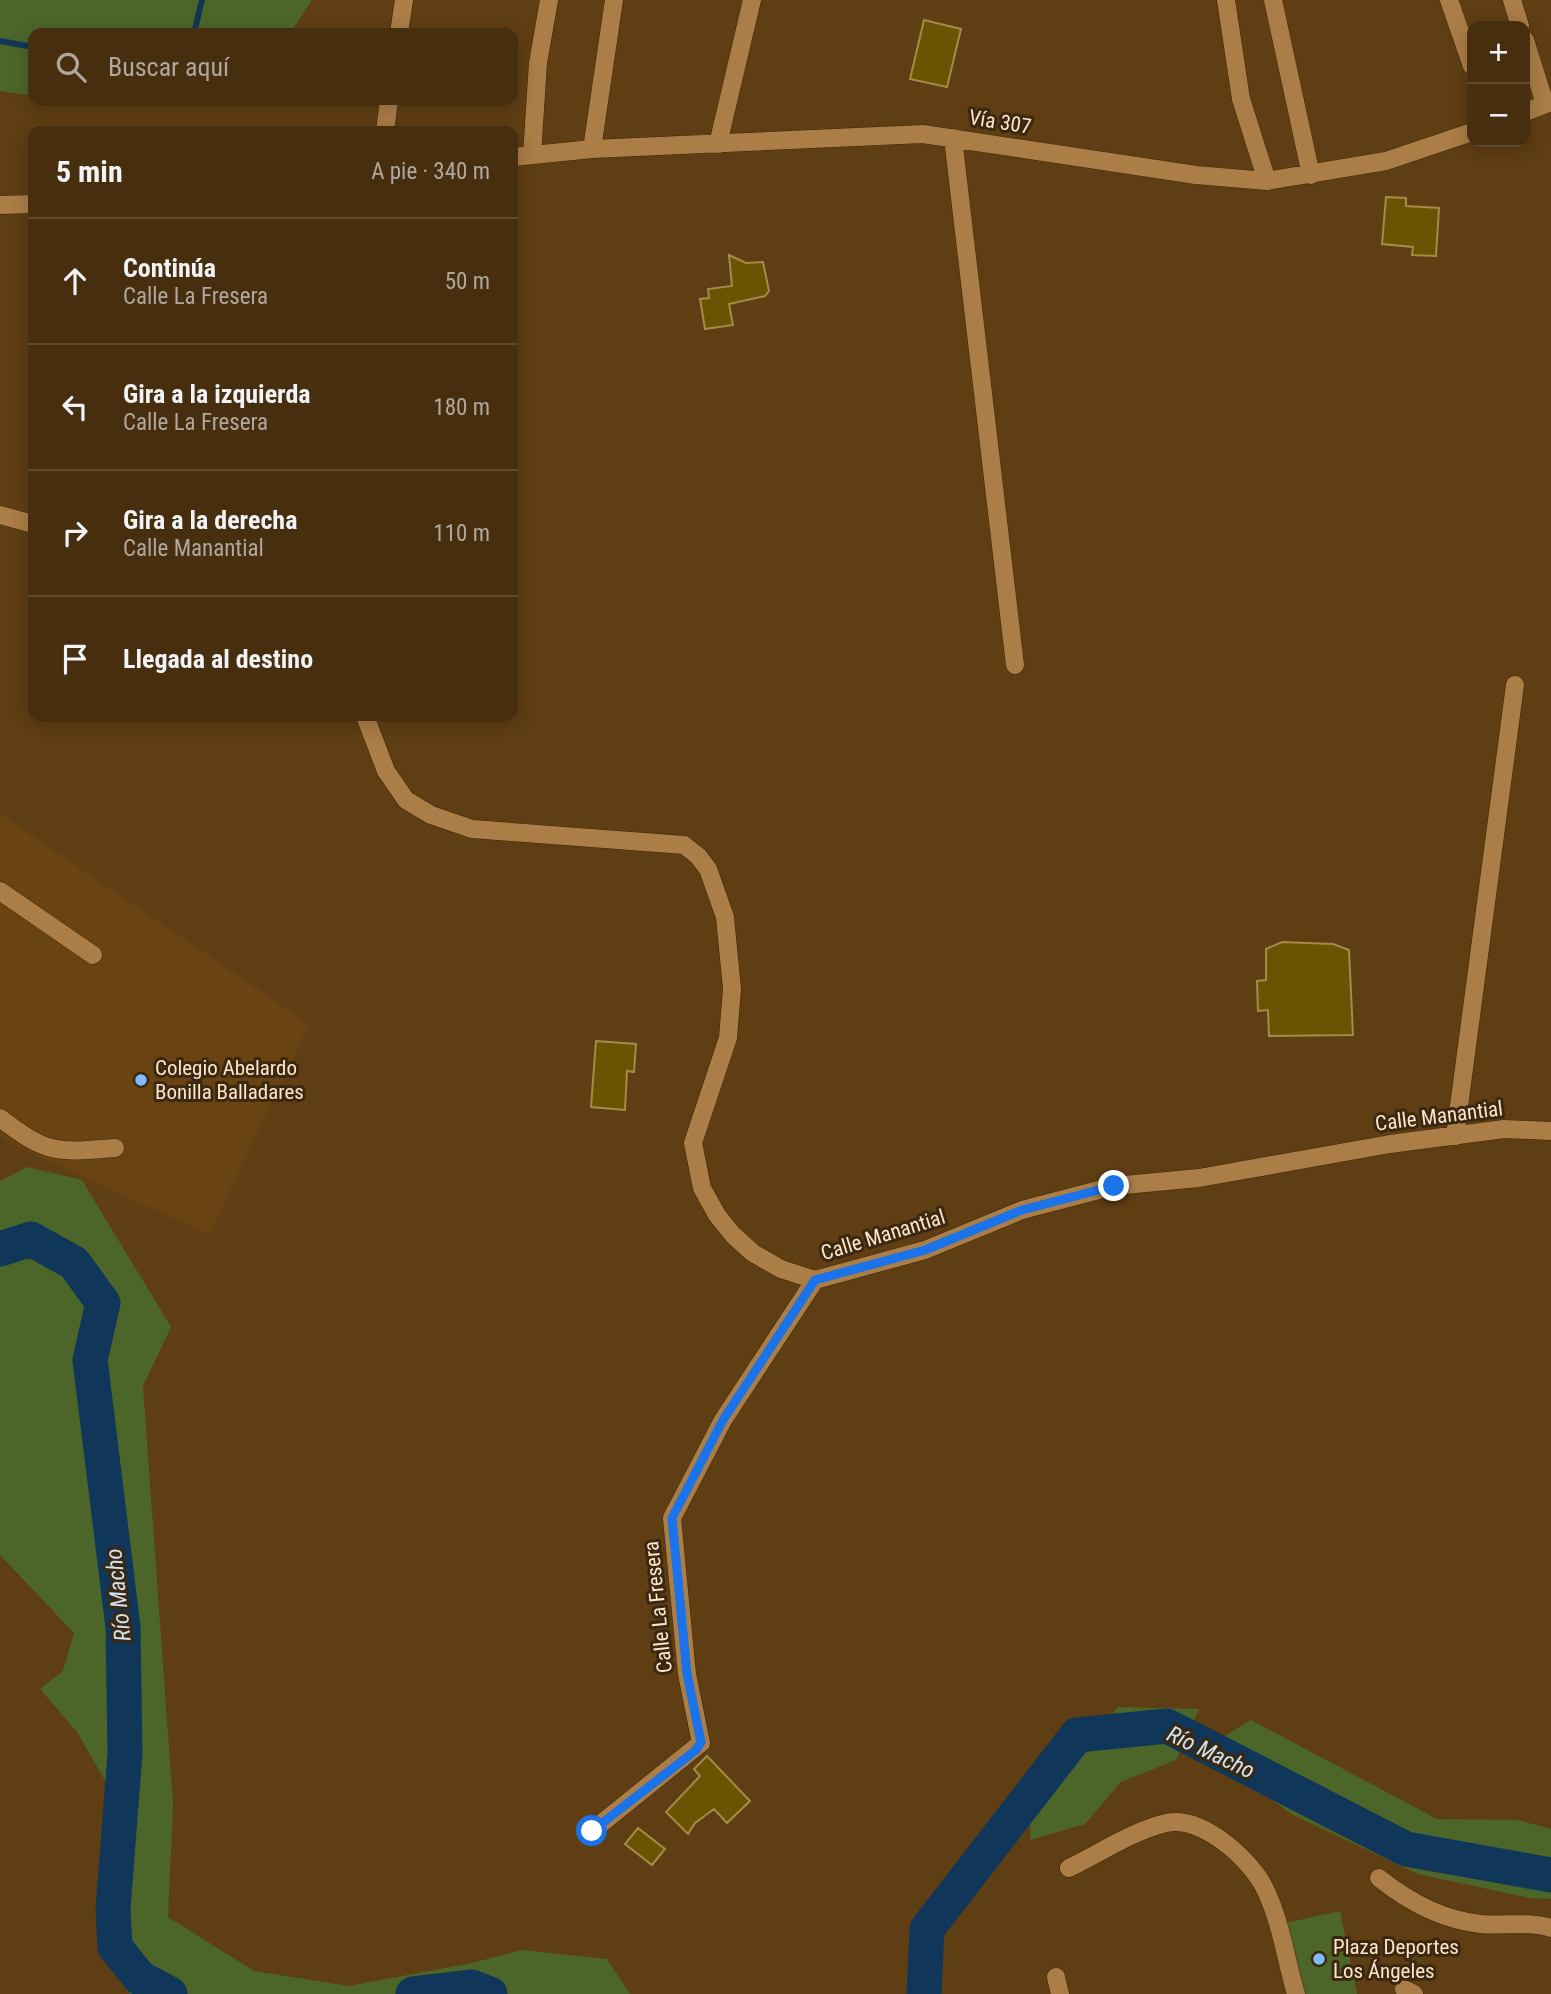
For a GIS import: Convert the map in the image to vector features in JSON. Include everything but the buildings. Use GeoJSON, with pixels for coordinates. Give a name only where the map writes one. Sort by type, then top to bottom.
{"type":"FeatureCollection","features":[{"type":"Feature","properties":{"kind":"street"},"geometry":{"type":"LineString","coordinates":[[400,28],[404,0]]}},
{"type":"Feature","properties":{"kind":"street"},"geometry":{"type":"LineString","coordinates":[[532,155],[538,63],[549,0]]}},
{"type":"Feature","properties":{"kind":"street"},"geometry":{"type":"LineString","coordinates":[[592,149],[614,0]]}},
{"type":"Feature","properties":{"kind":"street"},"geometry":{"type":"LineString","coordinates":[[718,144],[752,0]]}},
{"type":"Feature","properties":{"kind":"street"},"geometry":{"type":"LineString","coordinates":[[1226,0],[1241,99],[1266,181]]}},
{"type":"Feature","properties":{"kind":"street"},"geometry":{"type":"LineString","coordinates":[[1273,0],[1311,174]]}},
{"type":"Feature","properties":{"kind":"street"},"geometry":{"type":"LineString","coordinates":[[1449,0],[1467,52]]}},
{"type":"Feature","properties":{"kind":"street"},"geometry":{"type":"LineString","coordinates":[[1512,0],[1518,21]]}},
{"type":"Feature","properties":{"kind":"street"},"geometry":{"type":"LineString","coordinates":[[1530,54],[1548,103],[1530,110]]}},
{"type":"Feature","properties":{"kind":"street"},"geometry":{"type":"LineString","coordinates":[[386,126],[388,105]]}},
{"type":"Feature","properties":{"kind":"street","name":"Vía 307"},"geometry":{"type":"LineString","coordinates":[[518,156],[592,149],[891,134],[953,138],[1196,175],[1266,181],[1387,162],[1467,134]]}},
{"type":"Feature","properties":{"kind":"street"},"geometry":{"type":"LineString","coordinates":[[953,138],[1015,665]]}},
{"type":"Feature","properties":{"kind":"street"},"geometry":{"type":"LineString","coordinates":[[0,205],[28,204]]}},
{"type":"Feature","properties":{"kind":"street"},"geometry":{"type":"LineString","coordinates":[[0,515],[28,523]]}},
{"type":"Feature","properties":{"kind":"street"},"geometry":{"type":"LineString","coordinates":[[1455,1136],[1515,685]]}},
{"type":"Feature","properties":{"kind":"street","name":"Calle Manantial"},"geometry":{"type":"LineString","coordinates":[[367,721],[386,771],[406,800],[430,815],[472,829],[684,845],[698,856],[708,869],[725,917],[732,989],[728,1038],[693,1143],[702,1188],[717,1215],[754,1253],[782,1269],[815,1280],[925,1250],[1022,1210],[1114,1186],[1199,1178],[1504,1129],[1551,1131]]}},
{"type":"Feature","properties":{"kind":"street"},"geometry":{"type":"LineString","coordinates":[[0,891],[93,955]]}},
{"type":"Feature","properties":{"kind":"street"},"geometry":{"type":"LineString","coordinates":[[0,1118],[30,1141],[46,1149],[65,1153],[115,1148]]}},
{"type":"Feature","properties":{"kind":"street","name":"Calle La Fresera"},"geometry":{"type":"LineString","coordinates":[[592,1831],[696,1750],[701,1742],[687,1674],[672,1518],[723,1420],[815,1280]]}},
{"type":"Feature","properties":{"kind":"street"},"geometry":{"type":"LineString","coordinates":[[1069,1868],[1151,1827],[1169,1822],[1191,1822],[1211,1832],[1265,1888],[1276,1916],[1296,1994]]}},
{"type":"Feature","properties":{"kind":"street"},"geometry":{"type":"LineString","coordinates":[[1379,1878],[1401,1896],[1424,1908],[1451,1917],[1480,1924],[1551,1928]]}},
{"type":"Feature","properties":{"kind":"shaded area","name":"Colegio Abelardo Bonilla Balladares"},"geometry":{"type":"Polygon","coordinates":[[[0,814],[309,1024],[209,1235],[12,1144],[0,1135],[0,814]]]}},
{"type":"Feature","properties":{"kind":"green space"},"geometry":{"type":"Polygon","coordinates":[[[0,0],[312,0],[293,28],[28,28],[28,95],[0,91],[0,0]]]}},
{"type":"Feature","properties":{"kind":"green space"},"geometry":{"type":"Polygon","coordinates":[[[27,1167],[82,1180],[171,1327],[143,1386],[173,1805],[168,1917],[254,1971],[349,1986],[472,1963],[521,1950],[607,1959],[630,1994],[130,1994],[111,1966],[104,1877],[107,1784],[77,1732],[40,1689],[63,1671],[74,1633],[0,1555],[0,1181],[27,1167]]]}},
{"type":"Feature","properties":{"kind":"green space"},"geometry":{"type":"Polygon","coordinates":[[[1118,1707],[1199,1709],[1176,1760],[1121,1782],[1085,1824],[1030,1840],[1031,1810],[1118,1707]]]}},
{"type":"Feature","properties":{"kind":"green space"},"geometry":{"type":"Polygon","coordinates":[[[1251,1720],[1437,1819],[1518,1820],[1551,1829],[1551,1899],[1530,1898],[1418,1874],[1291,1814],[1204,1749],[1251,1720]]]}},
{"type":"Feature","properties":{"kind":"green space","name":"Plaza Deportes Los Ángeles"},"geometry":{"type":"Polygon","coordinates":[[[1340,1911],[1357,1994],[1296,1994],[1281,1924],[1340,1911]]]}},
{"type":"Feature","properties":{"kind":"waterway"},"geometry":{"type":"LineString","coordinates":[[195,28],[202,0]]}},
{"type":"Feature","properties":{"kind":"waterway"},"geometry":{"type":"LineString","coordinates":[[0,41],[28,46]]}},
{"type":"Feature","properties":{"kind":"waterway","name":"Río Macho"},"geometry":{"type":"LineString","coordinates":[[0,1249],[31,1239],[74,1263],[103,1303],[90,1360],[123,1627],[125,1753],[113,1909],[115,1947],[140,1978],[170,1994]]}},
{"type":"Feature","properties":{"kind":"waterway","name":"Río Macho"},"geometry":{"type":"LineString","coordinates":[[924,1994],[927,1929],[1077,1735],[1167,1726],[1406,1849],[1551,1875]]}},
{"type":"Feature","properties":{"kind":"waterway","name":"Río Macho"},"geometry":{"type":"LineString","coordinates":[[413,1994],[472,1987],[490,1994]]}},
{"type":"Feature","properties":{"kind":"place","name":"Colegio Abelardo Bonilla Balladares"},"geometry":{"type":"Point","coordinates":[141,1080]}},
{"type":"Feature","properties":{"kind":"place","name":"Plaza Deportes Los Ángeles"},"geometry":{"type":"Point","coordinates":[1319,1959]}},
{"type":"Feature","properties":{"kind":"route"},"geometry":{"type":"LineString","coordinates":[[592,1831],[696,1750],[701,1742],[687,1674],[672,1518],[723,1420],[815,1280],[925,1250],[1022,1210],[1114,1186]]}}]}
